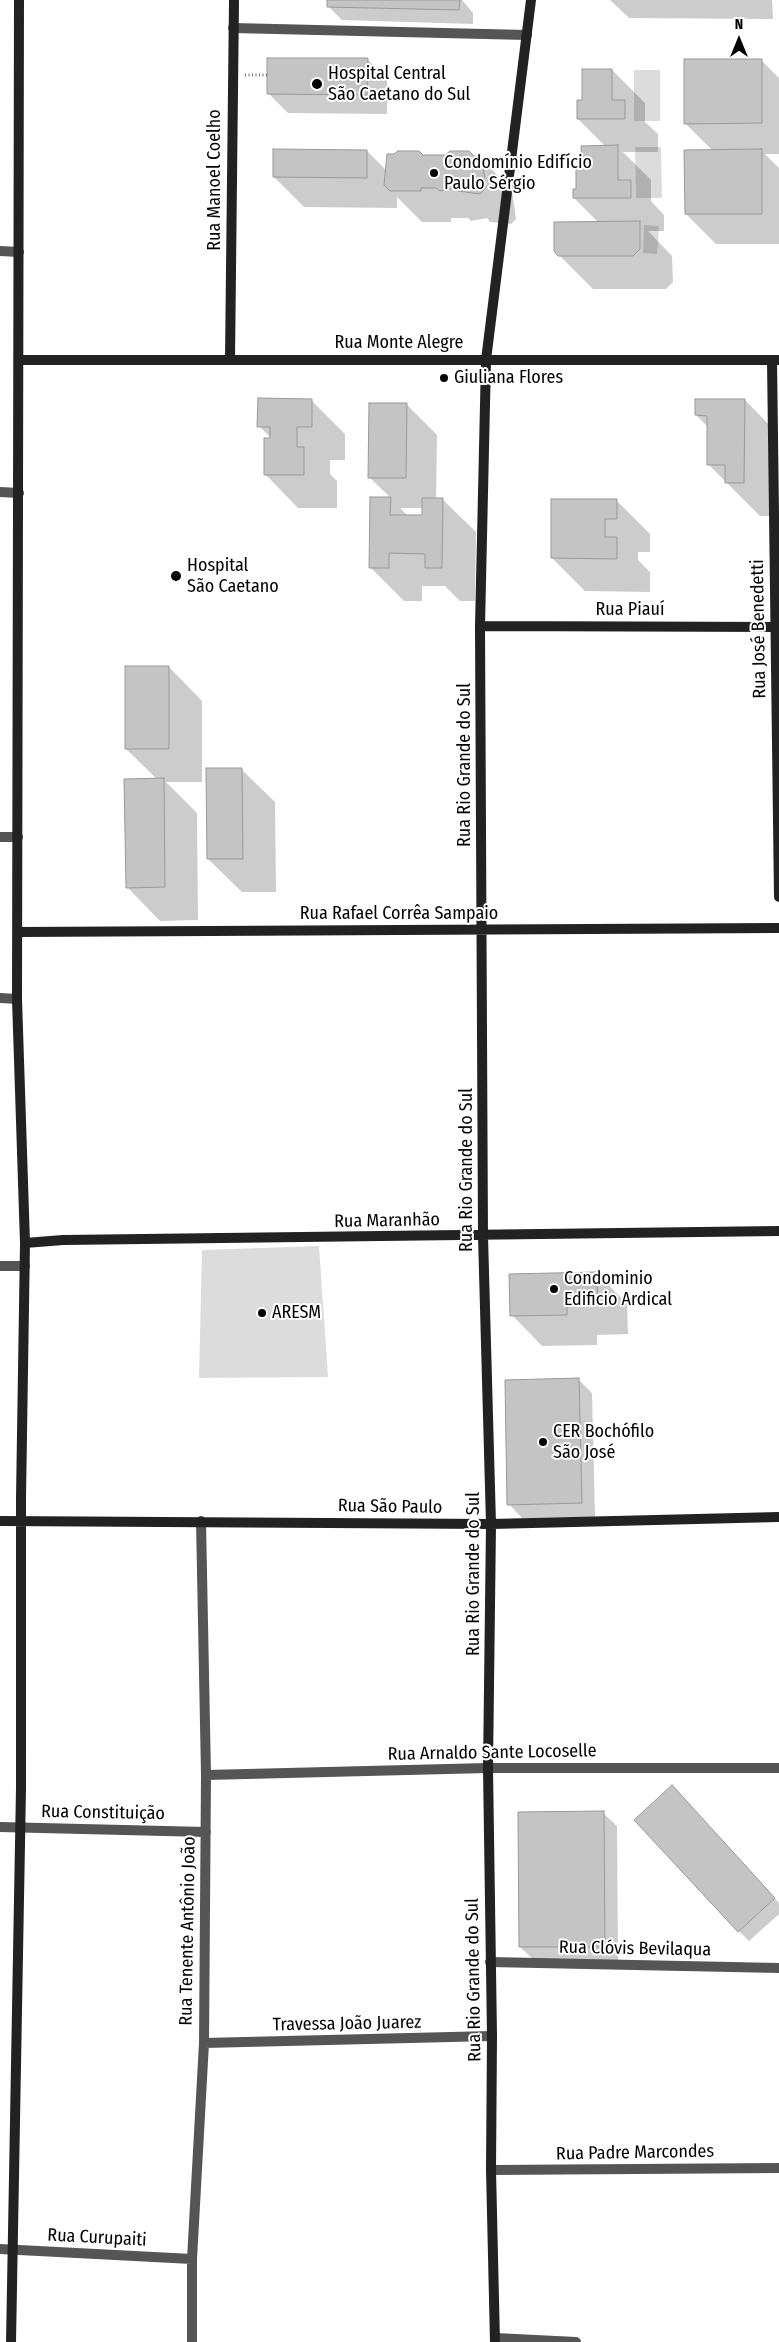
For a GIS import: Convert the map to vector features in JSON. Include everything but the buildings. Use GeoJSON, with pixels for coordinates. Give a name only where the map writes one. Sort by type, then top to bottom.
{"type":"FeatureCollection","features":[{"type":"Feature","properties":{"kind":"street"},"geometry":{"type":"LineString","coordinates":[[11,2342],[20,1828],[26,1243],[17,999],[19,932],[19,0]]}},
{"type":"Feature","properties":{"kind":"street","name":"Rua Manoel Coelho"},"geometry":{"type":"LineString","coordinates":[[230,360],[234,0]]}},
{"type":"Feature","properties":{"kind":"street","name":"Rua Rio Grande do Sul"},"geometry":{"type":"LineString","coordinates":[[495,2340],[491,2170],[492,2036],[488,1768],[491,1524],[483,1236],[483,929],[480,626],[486,360],[531,0]]}},
{"type":"Feature","properties":{"kind":"street"},"geometry":{"type":"LineString","coordinates":[[233,28],[527,35]]}},
{"type":"Feature","properties":{"kind":"street"},"geometry":{"type":"LineString","coordinates":[[0,251],[19,252]]}},
{"type":"Feature","properties":{"kind":"street","name":"Rua Monte Alegre"},"geometry":{"type":"LineString","coordinates":[[19,360],[776,360]]}},
{"type":"Feature","properties":{"kind":"street","name":"Rua José Benedetti"},"geometry":{"type":"LineString","coordinates":[[776,360],[779,897]]}},
{"type":"Feature","properties":{"kind":"street"},"geometry":{"type":"LineString","coordinates":[[0,492],[19,493]]}},
{"type":"Feature","properties":{"kind":"street","name":"Rua Piauí"},"geometry":{"type":"LineString","coordinates":[[480,626],[777,627]]}},
{"type":"Feature","properties":{"kind":"street"},"geometry":{"type":"LineString","coordinates":[[0,837],[18,837]]}},
{"type":"Feature","properties":{"kind":"street","name":"Rua Rafael Corrêa Sampaio"},"geometry":{"type":"LineString","coordinates":[[19,932],[779,928]]}},
{"type":"Feature","properties":{"kind":"street"},"geometry":{"type":"LineString","coordinates":[[0,998],[17,999]]}},
{"type":"Feature","properties":{"kind":"street","name":"Rua Maranhão"},"geometry":{"type":"LineString","coordinates":[[26,1243],[63,1240],[779,1232]]}},
{"type":"Feature","properties":{"kind":"street"},"geometry":{"type":"LineString","coordinates":[[0,1266],[25,1266]]}},
{"type":"Feature","properties":{"kind":"street","name":"Rua São Paulo"},"geometry":{"type":"LineString","coordinates":[[0,1521],[491,1524],[779,1517]]}},
{"type":"Feature","properties":{"kind":"street","name":"Rua Tenente Antônio João"},"geometry":{"type":"LineString","coordinates":[[192,2342],[192,2260],[204,2044],[206,1775],[200,1521]]}},
{"type":"Feature","properties":{"kind":"street","name":"Rua Arnaldo Sante Locoselle"},"geometry":{"type":"LineString","coordinates":[[206,1775],[488,1768],[779,1768]]}},
{"type":"Feature","properties":{"kind":"street","name":"Rua Constituição"},"geometry":{"type":"LineString","coordinates":[[0,1827],[206,1832]]}},
{"type":"Feature","properties":{"kind":"street","name":"Rua Clóvis Bevilaqua"},"geometry":{"type":"LineString","coordinates":[[490,1962],[779,1968]]}},
{"type":"Feature","properties":{"kind":"street","name":"Travessa João Juarez"},"geometry":{"type":"LineString","coordinates":[[204,2044],[492,2036]]}},
{"type":"Feature","properties":{"kind":"street","name":"Rua Padre Marcondes"},"geometry":{"type":"LineString","coordinates":[[491,2170],[779,2168]]}},
{"type":"Feature","properties":{"kind":"street","name":"Rua Curupaiti"},"geometry":{"type":"LineString","coordinates":[[0,2249],[192,2260]]}},
{"type":"Feature","properties":{"kind":"street"},"geometry":{"type":"LineString","coordinates":[[495,2340],[576,2342]]}},
{"type":"Feature","properties":{"kind":"path"},"geometry":{"type":"LineString","coordinates":[[232,75],[267,75]]}},
{"type":"Feature","properties":{"kind":"shaded area"},"geometry":{"type":"Polygon","coordinates":[[[634,70],[660,70],[660,121],[634,121],[634,70]]]}},
{"type":"Feature","properties":{"kind":"shaded area"},"geometry":{"type":"Polygon","coordinates":[[[635,147],[661,147],[662,198],[636,198],[635,147]]]}},
{"type":"Feature","properties":{"kind":"shaded area"},"geometry":{"type":"Polygon","coordinates":[[[644,225],[659,226],[657,254],[643,253],[644,225]]]}},
{"type":"Feature","properties":{"kind":"shaded area","name":"ARESM"},"geometry":{"type":"Polygon","coordinates":[[[319,1246],[328,1377],[199,1378],[202,1250],[319,1246]]]}},
{"type":"Feature","properties":{"kind":"place","name":"Hospital Central São Caetano do Sul"},"geometry":{"type":"Point","coordinates":[317,84]}},
{"type":"Feature","properties":{"kind":"place","name":"Condomínio Edifício Paulo Sérgio"},"geometry":{"type":"Point","coordinates":[434,173]}},
{"type":"Feature","properties":{"kind":"place","name":"Giuliana Flores"},"geometry":{"type":"Point","coordinates":[444,378]}},
{"type":"Feature","properties":{"kind":"place","name":"Hospital São Caetano"},"geometry":{"type":"Point","coordinates":[176,576]}},
{"type":"Feature","properties":{"kind":"place","name":"Condominio Edificio Ardical"},"geometry":{"type":"Point","coordinates":[554,1289]}},
{"type":"Feature","properties":{"kind":"place","name":"ARESM"},"geometry":{"type":"Point","coordinates":[262,1313]}},
{"type":"Feature","properties":{"kind":"place","name":"CER Bochófilo São José"},"geometry":{"type":"Point","coordinates":[543,1442]}}]}
